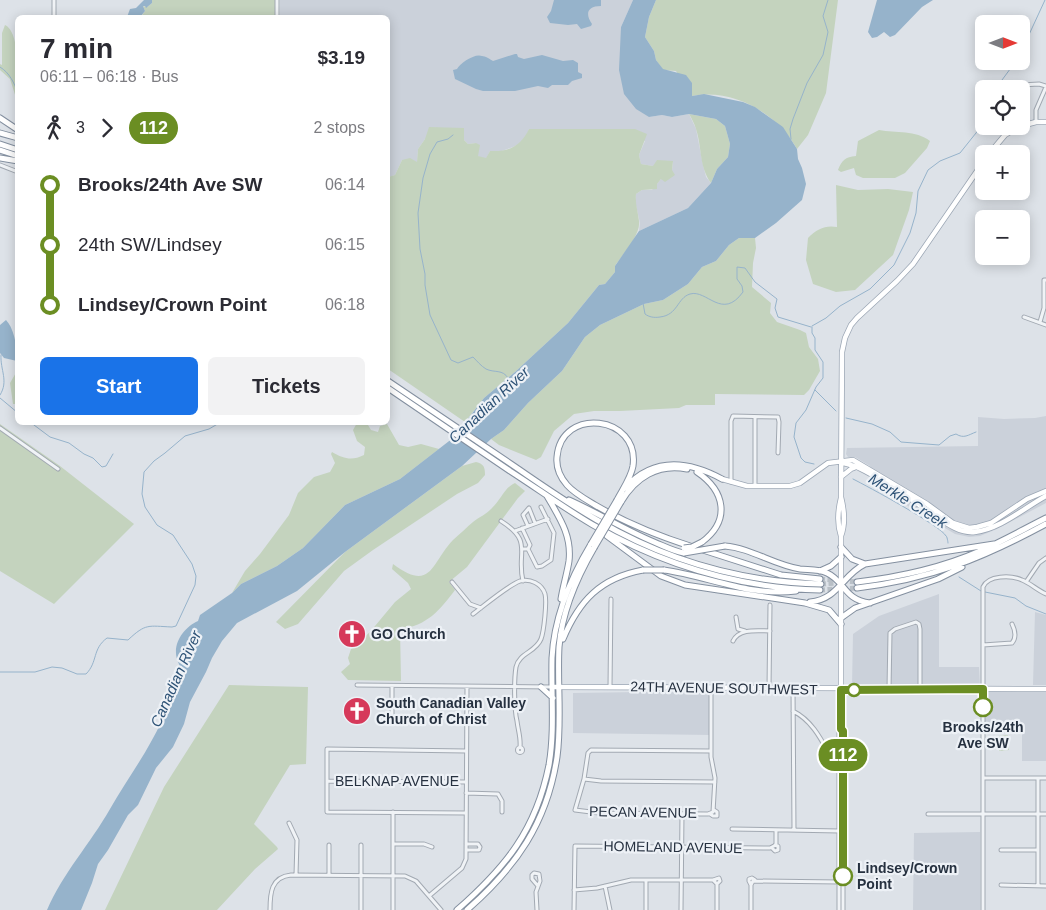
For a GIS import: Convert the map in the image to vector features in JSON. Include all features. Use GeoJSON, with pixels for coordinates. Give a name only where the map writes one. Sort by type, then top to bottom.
{"type":"FeatureCollection","features":[{"type":"Feature","properties":{"kind":"highway"},"geometry":{"type":"LineString","coordinates":[[0,118],[15,128]]}},
{"type":"Feature","properties":{"kind":"highway"},"geometry":{"type":"LineString","coordinates":[[0,133],[15,137]]}},
{"type":"Feature","properties":{"kind":"highway"},"geometry":{"type":"LineString","coordinates":[[0,144],[15,149]]}},
{"type":"Feature","properties":{"kind":"highway"},"geometry":{"type":"LineString","coordinates":[[0,150],[15,155]]}},
{"type":"Feature","properties":{"kind":"highway"},"geometry":{"type":"LineString","coordinates":[[0,158],[15,160]]}},
{"type":"Feature","properties":{"kind":"highway"},"geometry":{"type":"LineString","coordinates":[[390,382],[537,485],[560,517],[568,540],[569,558],[554,644],[552,734],[548,765],[538,801],[529,824],[516,848],[496,873],[457,910]]}},
{"type":"Feature","properties":{"kind":"highway"},"geometry":{"type":"LineString","coordinates":[[390,389],[537,485],[592,510],[644,538],[684,551],[725,546],[739,549],[784,566],[819,571],[831,575],[849,595],[870,603]]}},
{"type":"Feature","properties":{"kind":"highway"},"geometry":{"type":"LineString","coordinates":[[619,501],[633,465],[631,448],[626,438],[616,428],[601,422],[587,423],[576,427],[565,437],[560,446],[558,467],[561,476],[568,486],[589,502],[622,520],[672,540],[771,572],[821,584]]}},
{"type":"Feature","properties":{"kind":"highway"},"geometry":{"type":"LineString","coordinates":[[560,612],[574,574],[619,501],[638,476],[660,466],[676,464],[688,466],[722,478]]}},
{"type":"Feature","properties":{"kind":"highway"},"geometry":{"type":"LineString","coordinates":[[619,501],[636,482],[654,472],[678,468],[722,478]]}},
{"type":"Feature","properties":{"kind":"highway"},"geometry":{"type":"LineString","coordinates":[[684,551],[711,535],[720,519],[721,505],[714,487],[697,472]]}},
{"type":"Feature","properties":{"kind":"highway"},"geometry":{"type":"LineString","coordinates":[[554,493],[589,516],[627,537],[684,561],[738,576],[784,582],[821,584]]}},
{"type":"Feature","properties":{"kind":"highway"},"geometry":{"type":"LineString","coordinates":[[545,494],[593,525],[661,576],[676,583],[806,603],[829,610],[841,621],[853,609],[938,580],[1046,524]]}},
{"type":"Feature","properties":{"kind":"highway"},"geometry":{"type":"LineString","coordinates":[[985,555],[923,576],[857,585],[920,571],[959,559],[1046,518]]}},
{"type":"Feature","properties":{"kind":"highway"},"geometry":{"type":"LineString","coordinates":[[593,525],[650,553],[694,570],[746,583],[808,589]]}},
{"type":"Feature","properties":{"kind":"highway"},"geometry":{"type":"LineString","coordinates":[[806,603],[826,599],[841,586],[852,572],[865,564],[994,544]]}},
{"type":"Feature","properties":{"kind":"highway"},"geometry":{"type":"LineString","coordinates":[[467,910],[491,889],[520,853],[536,825],[548,796],[557,758],[560,688],[559,646],[568,601],[593,546]]}},
{"type":"Feature","properties":{"kind":"highway"},"geometry":{"type":"LineString","coordinates":[[841,547],[855,561],[865,564]]}},
{"type":"Feature","properties":{"kind":"highway"},"geometry":{"type":"LineString","coordinates":[[819,571],[831,566],[841,557]]}},
{"type":"Feature","properties":{"kind":"highway"},"geometry":{"type":"LineString","coordinates":[[559,646],[573,616],[588,597],[603,585],[616,578],[643,570],[664,570],[759,591],[783,593],[808,589],[821,584]]}},
{"type":"Feature","properties":{"kind":"highway"},"geometry":{"type":"LineString","coordinates":[[541,687],[552,698]]}},
{"type":"Feature","properties":{"kind":"main road"},"geometry":{"type":"LineString","coordinates":[[1030,124],[1046,122]]}},
{"type":"Feature","properties":{"kind":"main road"},"geometry":{"type":"LineString","coordinates":[[997,145],[1005,135]]}},
{"type":"Feature","properties":{"kind":"main road"},"geometry":{"type":"LineString","coordinates":[[841,690],[841,536],[844,529],[841,477],[842,352],[845,338],[857,318],[914,264],[975,174]]}},
{"type":"Feature","properties":{"kind":"main road"},"geometry":{"type":"LineString","coordinates":[[722,478],[731,482],[754,486],[794,485],[828,463],[850,460],[858,462],[927,504],[953,523],[969,528],[977,528],[990,523],[1027,499],[1046,491]]}},
{"type":"Feature","properties":{"kind":"main road"},"geometry":{"type":"LineString","coordinates":[[841,462],[858,467],[950,526],[964,532],[983,530],[1000,523],[1046,496]]}},
{"type":"Feature","properties":{"kind":"main road"},"geometry":{"type":"LineString","coordinates":[[841,477],[851,469],[858,467]]}},
{"type":"Feature","properties":{"kind":"main road","name":"24TH AVENUE SOUTHWEST"},"geometry":{"type":"LineString","coordinates":[[552,687],[841,690],[1046,689]]}},
{"type":"Feature","properties":{"kind":"street"},"geometry":{"type":"LineString","coordinates":[[54,0],[54,15]]}},
{"type":"Feature","properties":{"kind":"street"},"geometry":{"type":"LineString","coordinates":[[277,0],[277,15]]}},
{"type":"Feature","properties":{"kind":"street"},"geometry":{"type":"LineString","coordinates":[[1030,84],[1046,86],[1037,106],[1036,122]]}},
{"type":"Feature","properties":{"kind":"street"},"geometry":{"type":"LineString","coordinates":[[0,165],[15,171]]}},
{"type":"Feature","properties":{"kind":"street"},"geometry":{"type":"LineString","coordinates":[[1040,322],[1044,308],[1045,280]]}},
{"type":"Feature","properties":{"kind":"street"},"geometry":{"type":"LineString","coordinates":[[1024,317],[1046,324]]}},
{"type":"Feature","properties":{"kind":"street"},"geometry":{"type":"LineString","coordinates":[[731,482],[731,418],[735,416],[778,418],[778,453]]}},
{"type":"Feature","properties":{"kind":"street"},"geometry":{"type":"LineString","coordinates":[[754,417],[754,486]]}},
{"type":"Feature","properties":{"kind":"street"},"geometry":{"type":"LineString","coordinates":[[0,428],[58,469]]}},
{"type":"Feature","properties":{"kind":"street"},"geometry":{"type":"LineString","coordinates":[[501,521],[516,532],[537,567],[549,562],[554,533],[541,507]]}},
{"type":"Feature","properties":{"kind":"street"},"geometry":{"type":"LineString","coordinates":[[528,526],[523,515],[528,508],[535,523]]}},
{"type":"Feature","properties":{"kind":"street"},"geometry":{"type":"LineString","coordinates":[[516,532],[548,519]]}},
{"type":"Feature","properties":{"kind":"street"},"geometry":{"type":"LineString","coordinates":[[522,528],[530,545],[525,549],[521,569],[523,581]]}},
{"type":"Feature","properties":{"kind":"street"},"geometry":{"type":"LineString","coordinates":[[1026,582],[1039,563],[1046,558]]}},
{"type":"Feature","properties":{"kind":"street"},"geometry":{"type":"LineString","coordinates":[[983,910],[982,588],[984,583],[992,578],[1015,578],[1046,594]]}},
{"type":"Feature","properties":{"kind":"street"},"geometry":{"type":"LineString","coordinates":[[473,614],[514,585],[523,581],[531,581],[539,585],[544,592],[545,602],[541,638],[538,644],[519,661],[516,671],[516,717],[520,734],[520,747]]}},
{"type":"Feature","properties":{"kind":"street"},"geometry":{"type":"LineString","coordinates":[[452,582],[470,604],[481,608]]}},
{"type":"Feature","properties":{"kind":"street"},"geometry":{"type":"LineString","coordinates":[[610,687],[611,599]]}},
{"type":"Feature","properties":{"kind":"street"},"geometry":{"type":"LineString","coordinates":[[769,689],[770,605]]}},
{"type":"Feature","properties":{"kind":"street"},"geometry":{"type":"LineString","coordinates":[[736,617],[738,629],[770,631]]}},
{"type":"Feature","properties":{"kind":"street"},"geometry":{"type":"LineString","coordinates":[[889,689],[889,635],[895,629],[914,622],[919,624],[920,690]]}},
{"type":"Feature","properties":{"kind":"street"},"geometry":{"type":"LineString","coordinates":[[983,645],[1012,643],[1015,636],[1012,624]]}},
{"type":"Feature","properties":{"kind":"street"},"geometry":{"type":"LineString","coordinates":[[733,641],[736,636],[746,631]]}},
{"type":"Feature","properties":{"kind":"street"},"geometry":{"type":"LineString","coordinates":[[358,685],[392,687],[552,687]]}},
{"type":"Feature","properties":{"kind":"street"},"geometry":{"type":"LineString","coordinates":[[392,687],[392,720]]}},
{"type":"Feature","properties":{"kind":"street"},"geometry":{"type":"LineString","coordinates":[[429,896],[462,868],[465,862],[467,687]]}},
{"type":"Feature","properties":{"kind":"street"},"geometry":{"type":"LineString","coordinates":[[711,688],[711,751],[715,782],[601,781],[584,779],[589,752],[594,750],[711,751]]}},
{"type":"Feature","properties":{"kind":"street"},"geometry":{"type":"LineString","coordinates":[[793,689],[794,830]]}},
{"type":"Feature","properties":{"kind":"street"},"geometry":{"type":"LineString","coordinates":[[841,690],[841,729],[843,731],[839,882],[843,910]]}},
{"type":"Feature","properties":{"kind":"street"},"geometry":{"type":"LineString","coordinates":[[793,711],[802,716],[815,729],[824,741],[832,758],[841,762]]}},
{"type":"Feature","properties":{"kind":"street"},"geometry":{"type":"LineString","coordinates":[[466,751],[327,749],[327,812],[466,813]]}},
{"type":"Feature","properties":{"kind":"street"},"geometry":{"type":"LineString","coordinates":[[983,778],[1046,778]]}},
{"type":"Feature","properties":{"kind":"street"},"geometry":{"type":"LineString","coordinates":[[1038,778],[1038,886]]}},
{"type":"Feature","properties":{"kind":"street","name":"PECAN AVENUE"},"geometry":{"type":"LineString","coordinates":[[584,779],[575,810],[599,813],[682,814],[713,812],[715,782]]}},
{"type":"Feature","properties":{"kind":"street","name":"BELKNAP AVENUE"},"geometry":{"type":"LineString","coordinates":[[327,781],[466,782]]}},
{"type":"Feature","properties":{"kind":"street"},"geometry":{"type":"LineString","coordinates":[[466,792],[498,794],[502,801],[502,812]]}},
{"type":"Feature","properties":{"kind":"street"},"geometry":{"type":"LineString","coordinates":[[393,812],[393,910]]}},
{"type":"Feature","properties":{"kind":"street"},"geometry":{"type":"LineString","coordinates":[[681,910],[682,814]]}},
{"type":"Feature","properties":{"kind":"street"},"geometry":{"type":"LineString","coordinates":[[928,814],[1046,814]]}},
{"type":"Feature","properties":{"kind":"street"},"geometry":{"type":"LineString","coordinates":[[290,823],[296,840],[296,875]]}},
{"type":"Feature","properties":{"kind":"street"},"geometry":{"type":"LineString","coordinates":[[732,829],[840,832]]}},
{"type":"Feature","properties":{"kind":"street","name":"HOMELAND AVENUE"},"geometry":{"type":"LineString","coordinates":[[574,890],[574,846],[774,847],[776,830]]}},
{"type":"Feature","properties":{"kind":"street"},"geometry":{"type":"LineString","coordinates":[[839,910],[841,903],[840,832]]}},
{"type":"Feature","properties":{"kind":"street"},"geometry":{"type":"LineString","coordinates":[[393,844],[424,844],[432,847]]}},
{"type":"Feature","properties":{"kind":"street"},"geometry":{"type":"LineString","coordinates":[[466,844],[478,844],[480,847],[479,850],[466,850]]}},
{"type":"Feature","properties":{"kind":"street"},"geometry":{"type":"LineString","coordinates":[[329,845],[329,875]]}},
{"type":"Feature","properties":{"kind":"street"},"geometry":{"type":"LineString","coordinates":[[361,910],[362,845]]}},
{"type":"Feature","properties":{"kind":"street"},"geometry":{"type":"LineString","coordinates":[[1001,850],[1038,850]]}},
{"type":"Feature","properties":{"kind":"street"},"geometry":{"type":"LineString","coordinates":[[270,910],[271,892],[274,884],[278,879],[285,876],[296,875],[405,876],[414,880],[441,910]]}},
{"type":"Feature","properties":{"kind":"street"},"geometry":{"type":"LineString","coordinates":[[574,910],[574,890],[605,886],[626,880],[715,882],[717,910]]}},
{"type":"Feature","properties":{"kind":"street"},"geometry":{"type":"LineString","coordinates":[[646,880],[646,910]]}},
{"type":"Feature","properties":{"kind":"street"},"geometry":{"type":"LineString","coordinates":[[751,910],[753,883],[839,882]]}},
{"type":"Feature","properties":{"kind":"street"},"geometry":{"type":"LineString","coordinates":[[1002,885],[1046,886]]}},
{"type":"Feature","properties":{"kind":"street"},"geometry":{"type":"LineString","coordinates":[[537,910],[536,892],[538,886]]}},
{"type":"Feature","properties":{"kind":"street"},"geometry":{"type":"LineString","coordinates":[[605,886],[610,910]]}},
{"type":"Feature","properties":{"kind":"shaded area"},"geometry":{"type":"Polygon","coordinates":[[[280,0],[633,0],[621,27],[649,117],[662,115],[672,117],[689,114],[696,129],[706,177],[711,183],[688,208],[639,231],[640,223],[635,201],[636,194],[642,190],[652,190],[672,170],[673,162],[653,166],[641,164],[639,155],[645,141],[529,129],[524,141],[499,152],[490,151],[486,159],[477,156],[476,143],[468,144],[464,140],[463,128],[425,139],[418,149],[417,163],[402,160],[395,175],[390,176],[390,15],[280,15],[280,0]]]}},
{"type":"Feature","properties":{"kind":"shaded area"},"geometry":{"type":"Polygon","coordinates":[[[1046,416],[1046,503],[980,536],[969,537],[955,534],[871,484],[870,466],[855,457],[848,457],[846,454],[847,448],[978,446],[978,417],[1004,419],[1046,416]]]}},
{"type":"Feature","properties":{"kind":"shaded area"},"geometry":{"type":"Polygon","coordinates":[[[939,594],[939,667],[979,667],[980,687],[852,686],[853,634],[879,616],[939,594]]]}},
{"type":"Feature","properties":{"kind":"shaded area"},"geometry":{"type":"Polygon","coordinates":[[[1035,612],[1046,615],[1046,685],[1033,685],[1035,612]]]}},
{"type":"Feature","properties":{"kind":"shaded area"},"geometry":{"type":"Polygon","coordinates":[[[710,691],[710,735],[573,733],[573,693],[710,691]]]}},
{"type":"Feature","properties":{"kind":"shaded area"},"geometry":{"type":"Polygon","coordinates":[[[985,692],[1046,692],[1046,761],[1022,761],[1022,724],[985,725],[985,692]]]}},
{"type":"Feature","properties":{"kind":"shaded area"},"geometry":{"type":"Polygon","coordinates":[[[980,832],[980,910],[913,910],[914,833],[980,832]]]}},
{"type":"Feature","properties":{"kind":"green space"},"geometry":{"type":"Polygon","coordinates":[[[152,0],[275,0],[275,15],[142,15],[145,11],[143,6],[147,7],[152,3],[152,0]]]}},
{"type":"Feature","properties":{"kind":"green space"},"geometry":{"type":"Polygon","coordinates":[[[656,0],[838,0],[826,93],[808,135],[797,149],[778,124],[766,114],[738,100],[723,96],[692,96],[676,71],[663,70],[645,37],[649,17],[656,0]]]}},
{"type":"Feature","properties":{"kind":"green space"},"geometry":{"type":"Polygon","coordinates":[[[5,25],[14,38],[15,95],[10,79],[0,70],[0,64],[2,65],[2,33],[5,25]]]}},
{"type":"Feature","properties":{"kind":"green space"},"geometry":{"type":"Polygon","coordinates":[[[689,114],[716,119],[725,126],[730,144],[728,157],[717,169],[711,183],[704,170],[698,136],[689,114]]]}},
{"type":"Feature","properties":{"kind":"green space"},"geometry":{"type":"Polygon","coordinates":[[[429,127],[464,128],[464,140],[468,144],[476,143],[480,145],[478,156],[486,158],[490,151],[514,147],[522,140],[529,129],[635,129],[647,134],[639,155],[641,164],[653,166],[657,160],[673,161],[672,170],[675,175],[665,182],[661,179],[657,184],[657,189],[642,190],[636,194],[639,227],[630,245],[615,266],[615,272],[605,284],[599,285],[568,323],[484,398],[465,422],[390,370],[390,176],[395,175],[402,160],[410,158],[417,162],[418,149],[425,139],[429,127]]]}},
{"type":"Feature","properties":{"kind":"green space"},"geometry":{"type":"Polygon","coordinates":[[[879,130],[912,133],[930,141],[927,148],[905,173],[895,178],[863,178],[856,175],[854,168],[841,172],[838,170],[844,160],[856,156],[858,141],[879,130]]]}},
{"type":"Feature","properties":{"kind":"green space"},"geometry":{"type":"Polygon","coordinates":[[[836,185],[858,190],[888,189],[913,192],[909,210],[893,255],[855,290],[836,292],[813,284],[806,260],[808,238],[821,228],[837,227],[836,185]]]}},
{"type":"Feature","properties":{"kind":"green space"},"geometry":{"type":"Polygon","coordinates":[[[739,238],[755,238],[756,248],[752,287],[771,303],[770,313],[777,322],[806,333],[809,347],[818,359],[820,371],[804,395],[715,394],[715,405],[686,405],[679,408],[594,411],[574,414],[554,431],[541,457],[536,460],[499,445],[491,439],[504,430],[528,403],[562,371],[585,337],[600,325],[644,304],[663,300],[688,284],[702,267],[716,261],[729,245],[739,238]]]}},
{"type":"Feature","properties":{"kind":"green space"},"geometry":{"type":"Polygon","coordinates":[[[15,374],[15,404],[13,404],[10,383],[15,374]]]}},
{"type":"Feature","properties":{"kind":"green space"},"geometry":{"type":"Polygon","coordinates":[[[0,424],[60,466],[134,524],[54,604],[0,571],[0,424]]]}},
{"type":"Feature","properties":{"kind":"green space"},"geometry":{"type":"Polygon","coordinates":[[[356,425],[368,425],[371,430],[378,432],[380,426],[388,425],[399,445],[408,447],[421,444],[439,449],[400,479],[345,505],[303,548],[277,566],[241,584],[232,593],[245,571],[289,515],[298,493],[314,477],[330,472],[335,463],[332,452],[348,458],[364,455],[365,447],[357,441],[353,430],[356,425]]]}},
{"type":"Feature","properties":{"kind":"green space"},"geometry":{"type":"Polygon","coordinates":[[[476,462],[481,464],[485,470],[485,475],[478,483],[457,494],[344,571],[298,624],[285,629],[276,622],[345,552],[462,466],[476,462]]]}},
{"type":"Feature","properties":{"kind":"green space"},"geometry":{"type":"Polygon","coordinates":[[[515,483],[525,491],[467,567],[449,582],[455,590],[438,610],[425,621],[400,629],[401,681],[348,680],[341,672],[350,664],[348,658],[351,649],[370,632],[395,602],[411,589],[408,583],[392,569],[393,564],[416,576],[423,575],[435,565],[453,540],[490,510],[508,488],[515,483]]]}},
{"type":"Feature","properties":{"kind":"green space"},"geometry":{"type":"Polygon","coordinates":[[[229,685],[308,687],[306,764],[290,765],[254,824],[278,849],[255,869],[217,910],[105,910],[164,787],[229,685]]]}},
{"type":"Feature","properties":{"kind":"green space"},"geometry":{"type":"Polygon","coordinates":[[[1008,735],[1009,750],[999,751],[999,736],[1008,735]]]}},
{"type":"Feature","properties":{"kind":"water"},"geometry":{"type":"Polygon","coordinates":[[[144,0],[152,0],[152,3],[146,8],[143,6],[145,11],[142,15],[128,15],[130,9],[136,8],[144,0]]]}},
{"type":"Feature","properties":{"kind":"water"},"geometry":{"type":"Polygon","coordinates":[[[554,0],[601,0],[601,6],[590,9],[588,17],[592,24],[581,29],[577,24],[550,23],[547,17],[554,0]]]}},
{"type":"Feature","properties":{"kind":"water","name":"Canadian River"},"geometry":{"type":"Polygon","coordinates":[[[633,0],[656,0],[649,17],[645,37],[654,51],[656,60],[663,69],[686,75],[692,83],[692,96],[704,94],[743,102],[755,107],[783,127],[797,149],[798,159],[802,168],[806,184],[802,200],[776,223],[755,238],[739,238],[729,245],[716,261],[702,267],[688,284],[663,300],[644,304],[600,325],[585,337],[562,371],[528,403],[504,430],[491,439],[462,466],[345,552],[297,591],[237,623],[222,641],[212,658],[190,702],[184,724],[173,747],[156,768],[138,805],[128,815],[98,864],[81,910],[47,910],[53,896],[102,822],[147,749],[160,724],[184,675],[185,671],[181,669],[177,659],[176,648],[179,638],[186,630],[198,621],[200,615],[232,593],[241,584],[277,566],[303,548],[345,505],[400,479],[453,438],[484,398],[568,323],[599,285],[605,284],[615,272],[615,266],[639,231],[688,208],[711,183],[717,169],[728,157],[730,144],[725,126],[716,119],[689,114],[672,117],[662,115],[649,117],[636,109],[624,94],[619,70],[621,27],[633,0]]]}},
{"type":"Feature","properties":{"kind":"water"},"geometry":{"type":"Polygon","coordinates":[[[877,0],[933,0],[922,7],[895,35],[890,37],[884,32],[872,38],[868,32],[877,0]]]}},
{"type":"Feature","properties":{"kind":"water"},"geometry":{"type":"Polygon","coordinates":[[[515,54],[524,59],[542,55],[563,61],[573,60],[578,63],[578,72],[582,74],[582,78],[572,81],[568,85],[552,85],[548,88],[538,86],[515,91],[483,91],[455,79],[453,70],[472,57],[479,55],[493,61],[515,54]]]}},
{"type":"Feature","properties":{"kind":"water"},"geometry":{"type":"Polygon","coordinates":[[[6,320],[11,328],[15,339],[15,361],[4,358],[0,353],[0,325],[6,320]]]}},
{"type":"Feature","properties":{"kind":"waterway"},"geometry":{"type":"LineString","coordinates":[[791,139],[790,129],[793,119],[807,83],[823,55],[828,32],[823,16],[828,0]]}},
{"type":"Feature","properties":{"kind":"waterway"},"geometry":{"type":"LineString","coordinates":[[1030,32],[1045,0]]}},
{"type":"Feature","properties":{"kind":"waterway"},"geometry":{"type":"LineString","coordinates":[[0,67],[9,75],[15,86]]}},
{"type":"Feature","properties":{"kind":"waterway"},"geometry":{"type":"LineString","coordinates":[[1002,80],[1009,70]]}},
{"type":"Feature","properties":{"kind":"waterway"},"geometry":{"type":"LineString","coordinates":[[812,326],[826,318],[840,306],[870,289],[894,265],[910,233],[916,213],[918,191],[928,170],[940,161],[960,153],[975,134]]}},
{"type":"Feature","properties":{"kind":"waterway","name":"Canadian River"},"geometry":{"type":"LineString","coordinates":[[453,135],[448,139],[437,142],[430,154],[423,178],[418,213],[420,249],[430,315],[451,360],[458,363],[473,357],[486,369],[504,373],[508,378]]}},
{"type":"Feature","properties":{"kind":"waterway","name":"Merkle Creek"},"geometry":{"type":"LineString","coordinates":[[643,303],[645,314],[650,317],[666,316],[674,310],[682,299],[690,294],[696,294],[721,304],[728,304],[743,292],[742,286],[737,279],[737,267],[745,268],[755,282],[777,299],[775,308],[778,317],[811,327]]}},
{"type":"Feature","properties":{"kind":"waterway","name":"Merkle Creek"},"geometry":{"type":"LineString","coordinates":[[812,327],[812,333],[815,338],[815,350],[823,362],[823,378],[816,387],[806,410],[796,423],[794,437],[801,458],[805,462],[814,464]]}},
{"type":"Feature","properties":{"kind":"waterway"},"geometry":{"type":"LineString","coordinates":[[0,395],[4,385],[1,355]]}},
{"type":"Feature","properties":{"kind":"waterway"},"geometry":{"type":"LineString","coordinates":[[815,390],[836,411]]}},
{"type":"Feature","properties":{"kind":"waterway"},"geometry":{"type":"LineString","coordinates":[[0,398],[15,410]]}},
{"type":"Feature","properties":{"kind":"waterway"},"geometry":{"type":"LineString","coordinates":[[846,418],[872,424],[890,432],[901,442],[939,445],[950,436],[956,434],[964,436],[976,432]]}},
{"type":"Feature","properties":{"kind":"waterway"},"geometry":{"type":"LineString","coordinates":[[34,425],[50,437],[69,443],[93,458],[102,467],[106,466],[113,454]]}},
{"type":"Feature","properties":{"kind":"waterway"},"geometry":{"type":"LineString","coordinates":[[0,672],[35,672],[52,667],[62,668],[77,674],[86,674],[92,665],[99,647],[107,638],[128,640],[144,628],[176,626],[195,585],[196,576],[192,564],[173,535],[157,525],[145,507],[142,494],[144,472],[154,461],[185,436],[216,425]]}},
{"type":"Feature","properties":{"kind":"waterway","name":"Merkle Creek"},"geometry":{"type":"LineString","coordinates":[[853,479],[903,506],[931,524],[946,536],[948,543]]}},
{"type":"Feature","properties":{"kind":"waterway","name":"Merkle Creek"},"geometry":{"type":"LineString","coordinates":[[959,577],[981,591]]}},
{"type":"Feature","properties":{"kind":"waterway","name":"Merkle Creek"},"geometry":{"type":"LineString","coordinates":[[985,592],[1015,598],[1026,606],[1046,614]]}},
{"type":"Feature","properties":{"kind":"tunnel"},"geometry":{"type":"LineString","coordinates":[[820,579],[857,582]]}},
{"type":"Feature","properties":{"kind":"tunnel"},"geometry":{"type":"LineString","coordinates":[[821,584],[837,583]]}},
{"type":"Feature","properties":{"kind":"tunnel"},"geometry":{"type":"LineString","coordinates":[[820,590],[857,588]]}},
{"type":"Feature","properties":{"kind":"bus line","name":"112"},"geometry":{"type":"LineString","coordinates":[[843,876],[843,731],[841,729],[841,690],[983,689],[983,707]]}},
{"type":"Feature","properties":{"kind":"place","name":"GO Church"},"geometry":{"type":"Point","coordinates":[352,634]}},
{"type":"Feature","properties":{"kind":"place","name":"Brooks/24th Ave SW"},"geometry":{"type":"Point","coordinates":[983,707]}},
{"type":"Feature","properties":{"kind":"place","name":"South Canadian Valley Church of Christ"},"geometry":{"type":"Point","coordinates":[357,711]}},
{"type":"Feature","properties":{"kind":"place","name":"Lindsey/Crown Point"},"geometry":{"type":"Point","coordinates":[843,876]}}]}
